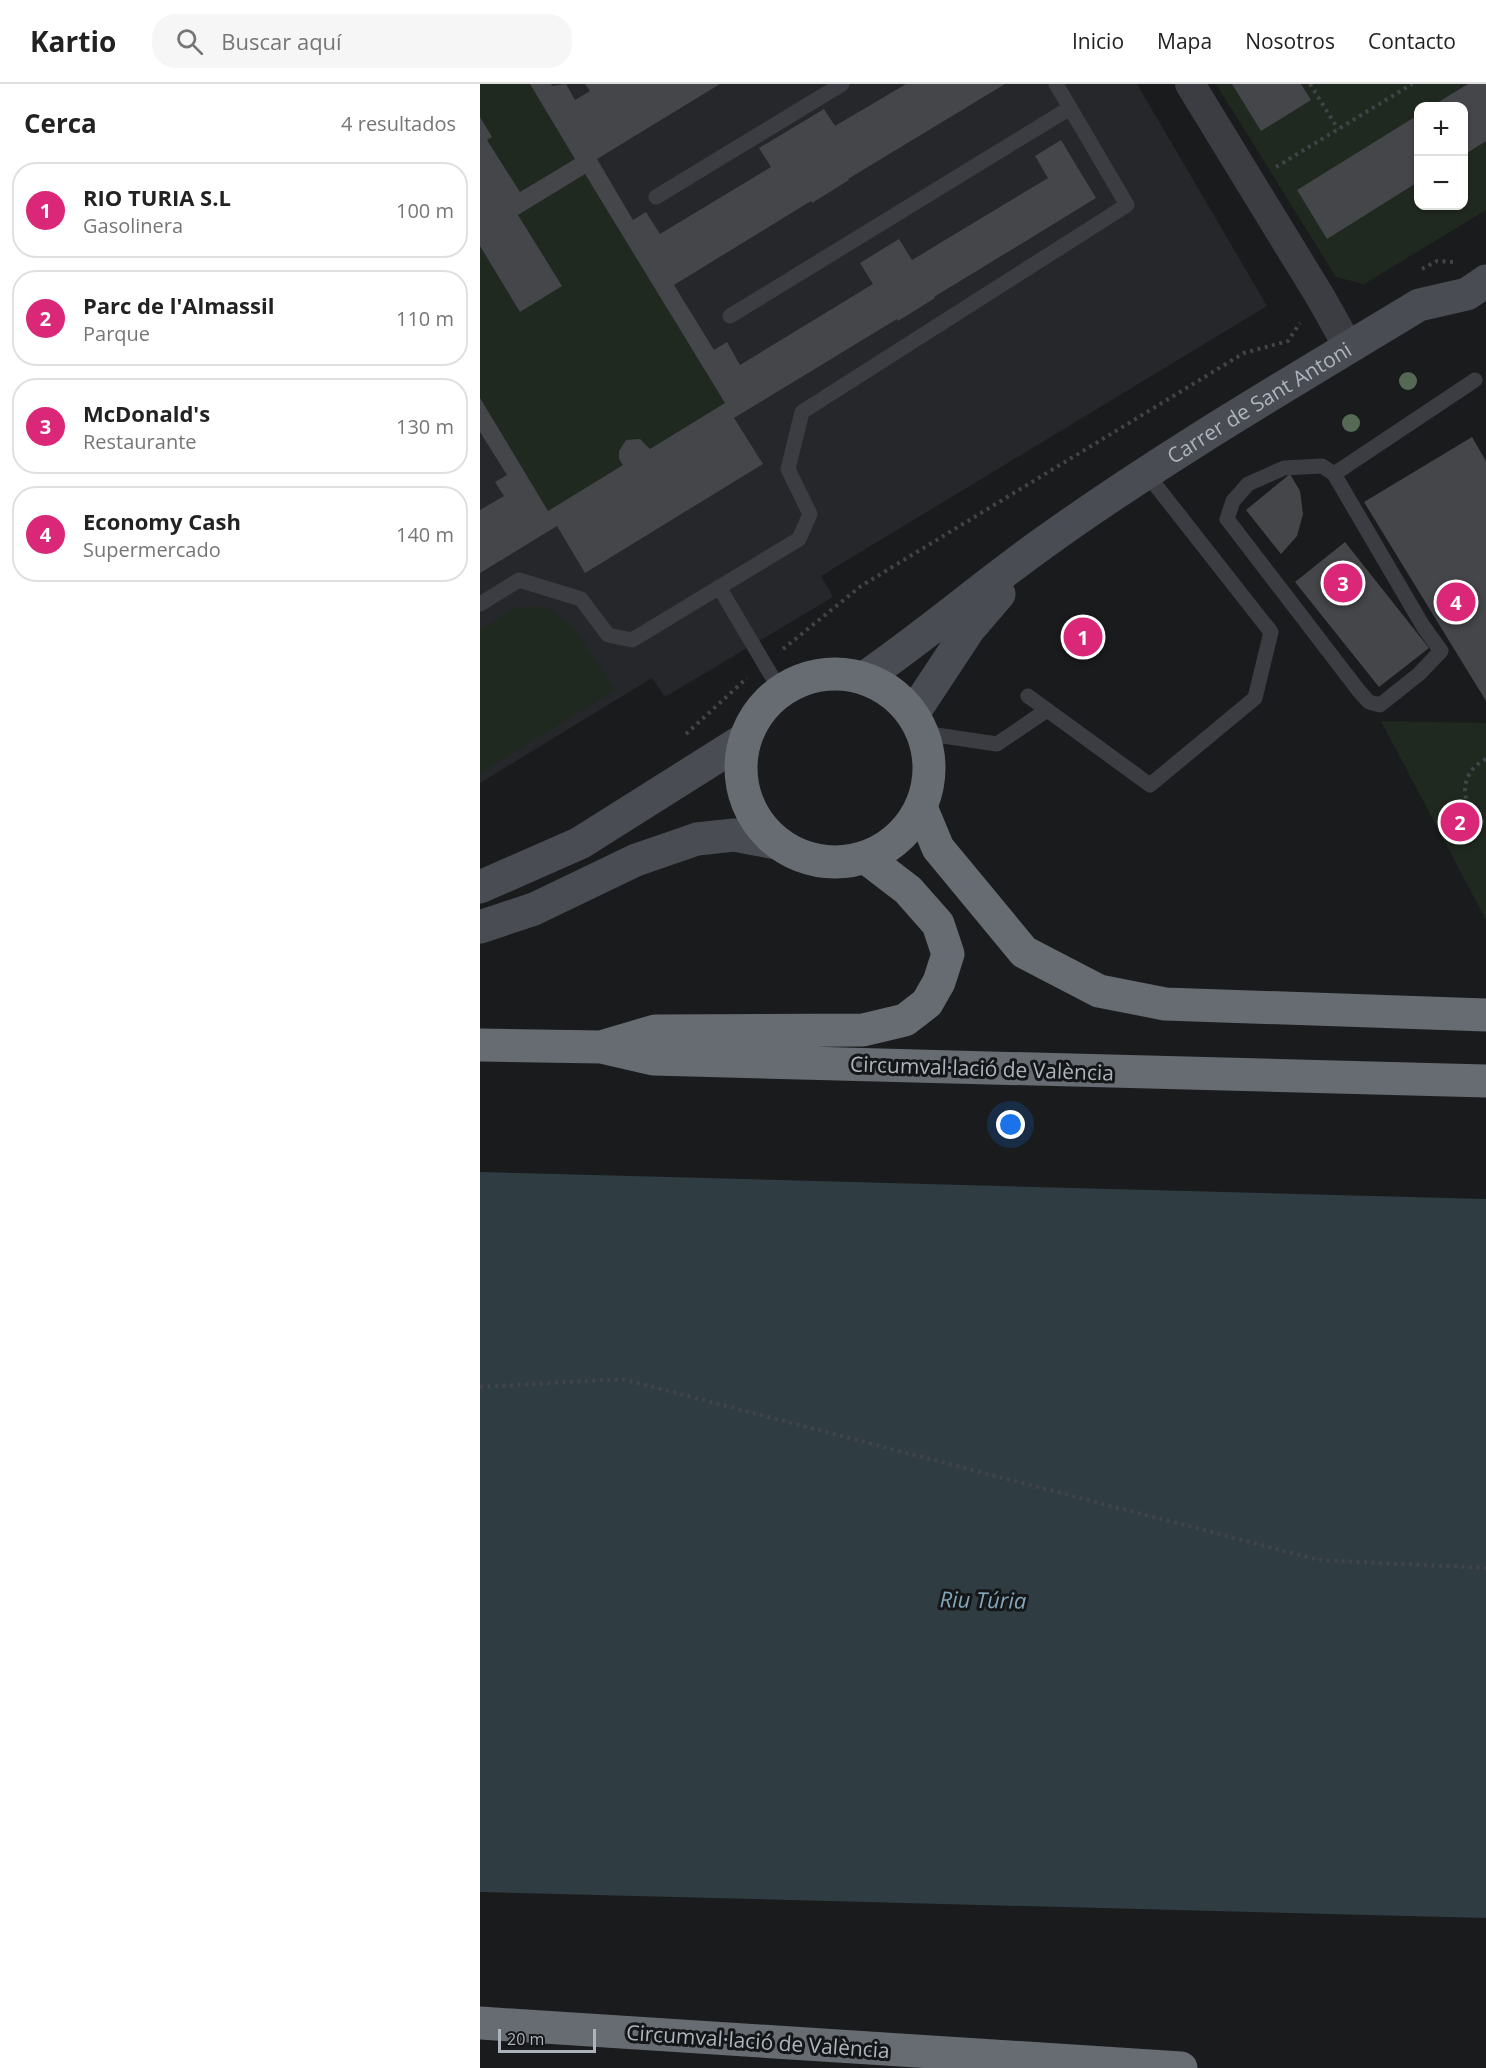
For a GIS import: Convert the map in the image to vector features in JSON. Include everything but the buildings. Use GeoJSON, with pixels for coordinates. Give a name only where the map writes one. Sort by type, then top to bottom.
{"type":"FeatureCollection","features":[{"type":"Feature","properties":{"kind":"highway"},"geometry":{"type":"LineString","coordinates":[[826,673],[844,673],[864,678],[882,686],[900,699],[918,724],[928,754],[929,772],[921,807],[901,835],[888,846],[865,857],[844,862],[821,862],[796,855],[776,843],[758,823],[744,797],[740,764],[745,739],[753,720],[764,704],[780,690],[807,677],[826,673]]}},
{"type":"Feature","properties":{"kind":"highway"},"geometry":{"type":"LineString","coordinates":[[921,807],[938,848],[1024,952],[1099,991],[1165,1004],[1486,1015]]}},
{"type":"Feature","properties":{"kind":"highway"},"geometry":{"type":"LineString","coordinates":[[601,1047],[655,1031],[863,1030],[905,1020],[927,1003],[939,982],[948,954],[938,924],[908,890],[865,857]]}},
{"type":"Feature","properties":{"kind":"highway","name":"Circumval·lació de València"},"geometry":{"type":"LineString","coordinates":[[480,1045],[601,1047],[653,1059],[1486,1081]]}},
{"type":"Feature","properties":{"kind":"highway","name":"Circumval·lació de València"},"geometry":{"type":"LineString","coordinates":[[480,2023],[1181,2068]]}},
{"type":"Feature","properties":{"kind":"street"},"geometry":{"type":"LineString","coordinates":[[1190,84],[1321,298],[1349,348]]}},
{"type":"Feature","properties":{"kind":"street","name":"Carrer de Sant Antoni"},"geometry":{"type":"LineString","coordinates":[[864,678],[903,651],[1041,544],[1146,473],[1419,305],[1467,294],[1486,281]]}},
{"type":"Feature","properties":{"kind":"street","name":"Carrer de Sant Antoni"},"geometry":{"type":"LineString","coordinates":[[918,724],[969,629],[1041,544]]}},
{"type":"Feature","properties":{"kind":"street"},"geometry":{"type":"LineString","coordinates":[[480,887],[580,843],[745,739]]}},
{"type":"Feature","properties":{"kind":"street"},"geometry":{"type":"LineString","coordinates":[[480,927],[534,909],[636,860],[697,839],[734,836],[776,843]]}},
{"type":"Feature","properties":{"kind":"lane"},"geometry":{"type":"LineString","coordinates":[[656,197],[842,84]]}},
{"type":"Feature","properties":{"kind":"lane"},"geometry":{"type":"LineString","coordinates":[[480,604],[519,580],[581,598],[608,635],[632,640],[799,539],[810,514],[788,469],[802,412],[1127,205],[1056,84]]}},
{"type":"Feature","properties":{"kind":"lane"},"geometry":{"type":"LineString","coordinates":[[730,316],[1071,108]]}},
{"type":"Feature","properties":{"kind":"lane"},"geometry":{"type":"LineString","coordinates":[[1334,474],[1475,380]]}},
{"type":"Feature","properties":{"kind":"lane"},"geometry":{"type":"LineString","coordinates":[[1322,466],[1334,474],[1423,626],[1441,651],[1419,674],[1380,705],[1369,702],[1359,691],[1227,519],[1233,501],[1248,484],[1284,468],[1322,466]]}},
{"type":"Feature","properties":{"kind":"lane"},"geometry":{"type":"LineString","coordinates":[[1028,696],[1150,785],[1255,698],[1271,632],[1146,473]]}},
{"type":"Feature","properties":{"kind":"lane"},"geometry":{"type":"LineString","coordinates":[[719,587],[780,690]]}},
{"type":"Feature","properties":{"kind":"lane"},"geometry":{"type":"LineString","coordinates":[[918,724],[997,744],[1047,710]]}},
{"type":"Feature","properties":{"kind":"path"},"geometry":{"type":"LineString","coordinates":[[1310,84],[1338,129]]}},
{"type":"Feature","properties":{"kind":"path"},"geometry":{"type":"LineString","coordinates":[[1249,183],[1412,84]]}},
{"type":"Feature","properties":{"kind":"path"},"geometry":{"type":"LineString","coordinates":[[782,650],[861,586],[1244,353],[1280,342]]}},
{"type":"Feature","properties":{"kind":"path"},"geometry":{"type":"LineString","coordinates":[[1486,759],[1474,766],[1464,787],[1465,799],[1470,810],[1486,824]]}},
{"type":"Feature","properties":{"kind":"path"},"geometry":{"type":"LineString","coordinates":[[480,1387],[622,1380],[1318,1560],[1486,1568]]}},
{"type":"Feature","properties":{"kind":"shaded area"},"geometry":{"type":"Polygon","coordinates":[[[480,84],[1137,84],[1267,306],[821,576],[833,597],[665,697],[652,678],[480,783],[480,84]]]}},
{"type":"Feature","properties":{"kind":"shaded area"},"geometry":{"type":"Polygon","coordinates":[[[480,84],[530,84],[575,159],[520,192],[487,140],[480,117],[480,84]]]}},
{"type":"Feature","properties":{"kind":"shaded area"},"geometry":{"type":"Polygon","coordinates":[[[1216,84],[1486,84],[1486,210],[1364,284],[1336,277],[1216,84]]]}},
{"type":"Feature","properties":{"kind":"shaded area"},"geometry":{"type":"Polygon","coordinates":[[[585,174],[725,403],[650,449],[640,439],[626,440],[619,452],[623,465],[548,511],[480,398],[480,246],[520,312],[562,286],[518,215],[585,174]]]}},
{"type":"Feature","properties":{"kind":"shaded area"},"geometry":{"type":"Polygon","coordinates":[[[517,607],[547,607],[572,626],[615,690],[480,773],[480,630],[517,607]]]}},
{"type":"Feature","properties":{"kind":"shaded area"},"geometry":{"type":"Polygon","coordinates":[[[1381,721],[1486,723],[1486,920],[1381,721]]]}},
{"type":"Feature","properties":{"kind":"water","name":"Riu Túria"},"geometry":{"type":"Polygon","coordinates":[[[480,1172],[1486,1199],[1486,1918],[480,1892],[480,1172]]]}},
{"type":"Feature","properties":{"kind":"place","name":"McDonald's"},"geometry":{"type":"Point","coordinates":[1343,583]}},
{"type":"Feature","properties":{"kind":"place","name":"Economy Cash"},"geometry":{"type":"Point","coordinates":[1456,602]}},
{"type":"Feature","properties":{"kind":"place","name":"RIO TURIA S.L"},"geometry":{"type":"Point","coordinates":[1083,637]}},
{"type":"Feature","properties":{"kind":"place","name":"Parc de l'Almassil"},"geometry":{"type":"Point","coordinates":[1460,822]}}]}
